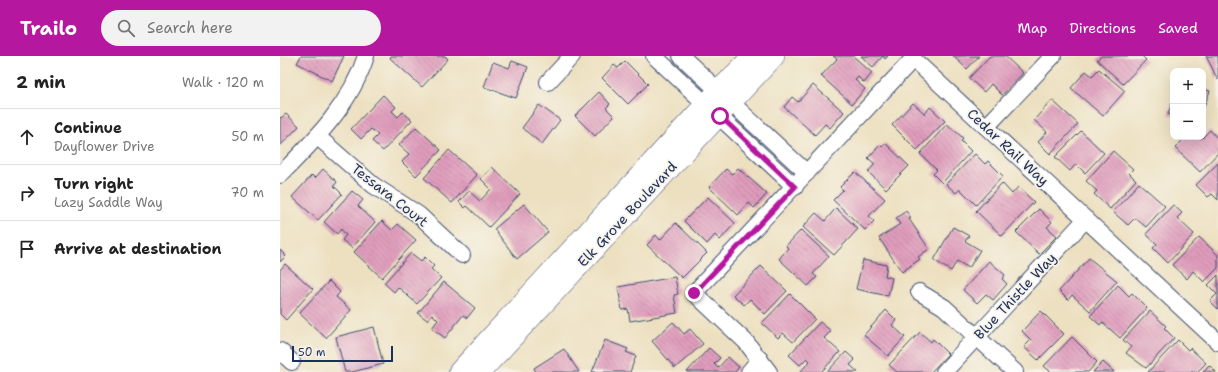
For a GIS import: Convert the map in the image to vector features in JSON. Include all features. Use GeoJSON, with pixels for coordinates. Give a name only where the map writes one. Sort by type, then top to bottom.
{"type":"FeatureCollection","features":[{"type":"Feature","properties":{"kind":"main road","name":"Elk Grove Boulevard"},"geometry":{"type":"LineString","coordinates":[[480,372],[719,103],[753,56]]}},
{"type":"Feature","properties":{"kind":"main road","name":"Elk Grove Boulevard"},"geometry":{"type":"LineString","coordinates":[[459,372],[719,103],[774,56]]}},
{"type":"Feature","properties":{"kind":"street"},"geometry":{"type":"LineString","coordinates":[[280,175],[318,137],[340,108],[361,73],[366,56]]}},
{"type":"Feature","properties":{"kind":"street"},"geometry":{"type":"LineString","coordinates":[[548,82],[572,56]]}},
{"type":"Feature","properties":{"kind":"street"},"geometry":{"type":"LineString","coordinates":[[654,56],[719,103],[807,174],[694,293],[746,342],[765,366],[749,372]]}},
{"type":"Feature","properties":{"kind":"street"},"geometry":{"type":"LineString","coordinates":[[681,56],[719,103],[795,187]]}},
{"type":"Feature","properties":{"kind":"street"},"geometry":{"type":"LineString","coordinates":[[986,127],[1053,56]]}},
{"type":"Feature","properties":{"kind":"street","name":"Cedar Rail Way"},"geometry":{"type":"LineString","coordinates":[[807,174],[913,59],[1218,342]]}},
{"type":"Feature","properties":{"kind":"street","name":"Tessara Court"},"geometry":{"type":"LineString","coordinates":[[318,137],[373,185],[419,215],[462,255]]}},
{"type":"Feature","properties":{"kind":"street","name":"Blue Thistle Way"},"geometry":{"type":"LineString","coordinates":[[944,372],[1086,219]]}},
{"type":"Feature","properties":{"kind":"street"},"geometry":{"type":"LineString","coordinates":[[919,292],[944,308],[1015,372]]}},
{"type":"Feature","properties":{"kind":"street"},"geometry":{"type":"LineString","coordinates":[[280,351],[292,362]]}},
{"type":"Feature","properties":{"kind":"building"},"geometry":{"type":"Polygon","coordinates":[[[301,56],[344,56],[332,81],[297,63],[301,56]]]}},
{"type":"Feature","properties":{"kind":"building"},"geometry":{"type":"Polygon","coordinates":[[[391,56],[445,56],[448,59],[422,87],[390,58],[391,56]]]}},
{"type":"Feature","properties":{"kind":"building"},"geometry":{"type":"Polygon","coordinates":[[[833,56],[853,56],[872,73],[864,83],[858,77],[855,80],[865,89],[852,104],[821,76],[837,59],[833,56]]]}},
{"type":"Feature","properties":{"kind":"building"},"geometry":{"type":"Polygon","coordinates":[[[861,56],[883,56],[873,67],[861,56]]]}},
{"type":"Feature","properties":{"kind":"building"},"geometry":{"type":"Polygon","coordinates":[[[953,56],[979,56],[967,69],[953,56]]]}},
{"type":"Feature","properties":{"kind":"building"},"geometry":{"type":"Polygon","coordinates":[[[990,56],[1005,56],[1023,73],[1002,95],[991,84],[984,92],[969,78],[990,56]]]}},
{"type":"Feature","properties":{"kind":"building"},"geometry":{"type":"Polygon","coordinates":[[[1101,56],[1142,56],[1146,60],[1123,84],[1097,60],[1101,56]]]}},
{"type":"Feature","properties":{"kind":"building"},"geometry":{"type":"Polygon","coordinates":[[[1206,56],[1218,56],[1218,80],[1206,56]]]}},
{"type":"Feature","properties":{"kind":"building"},"geometry":{"type":"Polygon","coordinates":[[[512,61],[528,67],[516,98],[484,87],[493,62],[509,68],[512,61]]]}},
{"type":"Feature","properties":{"kind":"building"},"geometry":{"type":"Polygon","coordinates":[[[625,61],[648,84],[628,104],[602,78],[614,65],[618,68],[625,61]]]}},
{"type":"Feature","properties":{"kind":"building"},"geometry":{"type":"Polygon","coordinates":[[[1099,69],[1125,91],[1103,116],[1071,88],[1086,71],[1092,76],[1099,69]]]}},
{"type":"Feature","properties":{"kind":"building"},"geometry":{"type":"Polygon","coordinates":[[[813,85],[844,112],[830,128],[825,124],[815,135],[784,107],[792,97],[798,102],[813,85]]]}},
{"type":"Feature","properties":{"kind":"building"},"geometry":{"type":"Polygon","coordinates":[[[1206,90],[1210,91],[1206,101],[1206,90]]]}},
{"type":"Feature","properties":{"kind":"building"},"geometry":{"type":"Polygon","coordinates":[[[599,92],[610,104],[606,108],[614,116],[595,136],[575,116],[599,92]]]}},
{"type":"Feature","properties":{"kind":"building"},"geometry":{"type":"Polygon","coordinates":[[[383,95],[396,107],[392,111],[398,117],[403,112],[412,120],[383,151],[372,141],[378,135],[371,129],[361,139],[351,129],[383,95]]]}},
{"type":"Feature","properties":{"kind":"building"},"geometry":{"type":"Polygon","coordinates":[[[1052,100],[1078,124],[1050,154],[1038,142],[1047,132],[1034,120],[1052,100]]]}},
{"type":"Feature","properties":{"kind":"building"},"geometry":{"type":"Polygon","coordinates":[[[913,103],[925,114],[930,107],[945,121],[917,150],[892,125],[913,103]]]}},
{"type":"Feature","properties":{"kind":"building"},"geometry":{"type":"Polygon","coordinates":[[[539,105],[560,120],[542,144],[522,128],[539,105]]]}},
{"type":"Feature","properties":{"kind":"building"},"geometry":{"type":"Polygon","coordinates":[[[286,114],[299,126],[280,146],[280,117],[281,118],[286,114]]]}},
{"type":"Feature","properties":{"kind":"building"},"geometry":{"type":"Polygon","coordinates":[[[947,124],[963,138],[961,141],[971,151],[942,183],[933,174],[937,170],[920,154],[947,124]]]}},
{"type":"Feature","properties":{"kind":"building"},"geometry":{"type":"Polygon","coordinates":[[[416,127],[441,150],[416,176],[402,162],[409,154],[399,145],[416,127]]]}},
{"type":"Feature","properties":{"kind":"building"},"geometry":{"type":"Polygon","coordinates":[[[1210,130],[1218,139],[1218,153],[1200,172],[1175,148],[1183,140],[1206,140],[1206,134],[1210,130]]]}},
{"type":"Feature","properties":{"kind":"building"},"geometry":{"type":"Polygon","coordinates":[[[1081,131],[1104,153],[1085,173],[1076,164],[1070,171],[1055,157],[1081,131]]]}},
{"type":"Feature","properties":{"kind":"building"},"geometry":{"type":"Polygon","coordinates":[[[885,143],[909,166],[886,189],[868,172],[875,164],[868,158],[880,145],[882,147],[885,143]]]}},
{"type":"Feature","properties":{"kind":"building"},"geometry":{"type":"Polygon","coordinates":[[[449,150],[477,175],[452,203],[424,178],[449,150]]]}},
{"type":"Feature","properties":{"kind":"building"},"geometry":{"type":"Polygon","coordinates":[[[1113,151],[1133,169],[1129,173],[1136,180],[1110,209],[1094,194],[1097,191],[1086,181],[1113,151]]]}},
{"type":"Feature","properties":{"kind":"building"},"geometry":{"type":"Polygon","coordinates":[[[975,154],[985,164],[988,161],[1003,176],[976,205],[960,189],[956,193],[946,184],[975,154]]]}},
{"type":"Feature","properties":{"kind":"building"},"geometry":{"type":"Polygon","coordinates":[[[1218,163],[1218,200],[1212,194],[1208,197],[1196,185],[1218,163]]]}},
{"type":"Feature","properties":{"kind":"building"},"geometry":{"type":"Polygon","coordinates":[[[492,167],[520,194],[489,227],[467,206],[465,208],[459,202],[469,191],[480,201],[491,189],[481,179],[492,167]]]}},
{"type":"Feature","properties":{"kind":"building"},"geometry":{"type":"Polygon","coordinates":[[[738,168],[767,194],[754,208],[749,203],[738,215],[709,187],[726,169],[732,174],[738,168]]]}},
{"type":"Feature","properties":{"kind":"building"},"geometry":{"type":"Polygon","coordinates":[[[323,169],[337,182],[334,186],[342,194],[318,220],[292,197],[312,175],[315,178],[323,169]]]}},
{"type":"Feature","properties":{"kind":"building"},"geometry":{"type":"Polygon","coordinates":[[[855,172],[885,199],[869,216],[874,221],[865,230],[833,200],[843,190],[840,187],[855,172]]]}},
{"type":"Feature","properties":{"kind":"building"},"geometry":{"type":"Polygon","coordinates":[[[1002,183],[1012,194],[1018,187],[1034,202],[1002,236],[976,211],[1002,183]]]}},
{"type":"Feature","properties":{"kind":"building"},"geometry":{"type":"Polygon","coordinates":[[[1139,183],[1165,206],[1146,227],[1135,218],[1128,225],[1113,212],[1139,183]]]}},
{"type":"Feature","properties":{"kind":"building"},"geometry":{"type":"Polygon","coordinates":[[[352,191],[363,200],[358,206],[375,222],[352,248],[342,240],[346,235],[341,229],[337,234],[324,222],[352,191]]]}},
{"type":"Feature","properties":{"kind":"building"},"geometry":{"type":"Polygon","coordinates":[[[708,197],[735,223],[720,240],[715,235],[707,244],[684,221],[708,197]]]}},
{"type":"Feature","properties":{"kind":"building"},"geometry":{"type":"Polygon","coordinates":[[[524,204],[548,232],[517,259],[494,229],[524,204]]]}},
{"type":"Feature","properties":{"kind":"building"},"geometry":{"type":"Polygon","coordinates":[[[1173,205],[1182,213],[1177,218],[1194,234],[1168,263],[1153,248],[1157,244],[1146,234],[1173,205]]]}},
{"type":"Feature","properties":{"kind":"building"},"geometry":{"type":"Polygon","coordinates":[[[836,208],[858,229],[834,255],[803,227],[816,213],[825,221],[836,208]]]}},
{"type":"Feature","properties":{"kind":"building"},"geometry":{"type":"Polygon","coordinates":[[[1039,209],[1052,222],[1047,227],[1057,236],[1039,254],[1016,232],[1039,209]]]}},
{"type":"Feature","properties":{"kind":"building"},"geometry":{"type":"Polygon","coordinates":[[[906,211],[911,218],[909,219],[929,249],[918,257],[920,259],[902,272],[879,238],[900,224],[896,218],[906,211]]]}},
{"type":"Feature","properties":{"kind":"building"},"geometry":{"type":"Polygon","coordinates":[[[382,221],[392,230],[398,224],[416,240],[382,278],[354,252],[382,221]]]}},
{"type":"Feature","properties":{"kind":"building"},"geometry":{"type":"Polygon","coordinates":[[[676,223],[707,253],[682,278],[647,245],[656,235],[660,240],[676,223]]]}},
{"type":"Feature","properties":{"kind":"building"},"geometry":{"type":"Polygon","coordinates":[[[953,227],[969,236],[965,241],[980,250],[969,268],[957,261],[951,271],[934,260],[953,227]]]}},
{"type":"Feature","properties":{"kind":"building"},"geometry":{"type":"Polygon","coordinates":[[[801,230],[829,256],[813,274],[817,277],[808,286],[779,259],[788,248],[786,246],[801,230]]]}},
{"type":"Feature","properties":{"kind":"building"},"geometry":{"type":"Polygon","coordinates":[[[1199,237],[1218,255],[1218,268],[1204,282],[1193,271],[1187,279],[1172,265],[1199,237]]]}},
{"type":"Feature","properties":{"kind":"building"},"geometry":{"type":"Polygon","coordinates":[[[280,250],[286,256],[280,262],[280,250]]]}},
{"type":"Feature","properties":{"kind":"building"},"geometry":{"type":"Polygon","coordinates":[[[411,253],[421,261],[425,257],[434,266],[431,269],[441,278],[417,304],[398,287],[394,292],[384,283],[411,253]]]}},
{"type":"Feature","properties":{"kind":"building"},"geometry":{"type":"Polygon","coordinates":[[[1089,258],[1117,281],[1090,311],[1072,295],[1068,300],[1059,291],[1089,258]]]}},
{"type":"Feature","properties":{"kind":"building"},"geometry":{"type":"Polygon","coordinates":[[[863,260],[887,265],[885,276],[892,278],[888,296],[856,289],[863,260]]]}},
{"type":"Feature","properties":{"kind":"building"},"geometry":{"type":"Polygon","coordinates":[[[989,261],[1005,275],[1002,279],[1007,284],[993,300],[986,294],[977,303],[963,290],[989,261]]]}},
{"type":"Feature","properties":{"kind":"building"},"geometry":{"type":"Polygon","coordinates":[[[285,264],[313,289],[286,320],[280,314],[280,270],[285,264]]]}},
{"type":"Feature","properties":{"kind":"building"},"geometry":{"type":"Polygon","coordinates":[[[761,266],[787,291],[765,314],[750,299],[744,305],[733,295],[761,266]]]}},
{"type":"Feature","properties":{"kind":"building"},"geometry":{"type":"Polygon","coordinates":[[[1218,275],[1218,309],[1210,301],[1217,294],[1208,285],[1218,275]]]}},
{"type":"Feature","properties":{"kind":"building"},"geometry":{"type":"Polygon","coordinates":[[[675,277],[678,294],[674,295],[677,313],[630,321],[628,309],[622,310],[618,287],[675,277]]]}},
{"type":"Feature","properties":{"kind":"building"},"geometry":{"type":"Polygon","coordinates":[[[329,281],[340,292],[336,297],[351,310],[326,338],[299,313],[329,281]]]}},
{"type":"Feature","properties":{"kind":"building"},"geometry":{"type":"Polygon","coordinates":[[[444,282],[475,308],[467,318],[463,315],[445,338],[432,328],[438,320],[432,314],[427,320],[418,313],[444,282]]]}},
{"type":"Feature","properties":{"kind":"building"},"geometry":{"type":"Polygon","coordinates":[[[1118,285],[1129,296],[1132,293],[1147,308],[1120,338],[1102,322],[1100,325],[1090,316],[1118,285]]]}},
{"type":"Feature","properties":{"kind":"building"},"geometry":{"type":"Polygon","coordinates":[[[790,294],[815,319],[793,342],[783,333],[778,338],[762,323],[790,294]]]}},
{"type":"Feature","properties":{"kind":"building"},"geometry":{"type":"Polygon","coordinates":[[[886,310],[896,320],[892,325],[905,337],[888,356],[864,335],[886,310]]]}},
{"type":"Feature","properties":{"kind":"building"},"geometry":{"type":"Polygon","coordinates":[[[1041,311],[1064,334],[1038,360],[1024,347],[1031,340],[1022,331],[1041,311]]]}},
{"type":"Feature","properties":{"kind":"building"},"geometry":{"type":"Polygon","coordinates":[[[1150,311],[1166,326],[1164,328],[1174,338],[1146,368],[1126,353],[1131,347],[1123,340],[1150,311]]]}},
{"type":"Feature","properties":{"kind":"building"},"geometry":{"type":"Polygon","coordinates":[[[673,322],[684,334],[690,329],[703,344],[675,368],[652,341],[673,322]]]}},
{"type":"Feature","properties":{"kind":"building"},"geometry":{"type":"Polygon","coordinates":[[[820,322],[831,331],[824,338],[840,352],[821,372],[800,372],[810,361],[807,358],[800,365],[789,355],[820,322]]]}},
{"type":"Feature","properties":{"kind":"building"},"geometry":{"type":"Polygon","coordinates":[[[374,327],[383,364],[352,372],[345,372],[336,337],[374,327]]]}},
{"type":"Feature","properties":{"kind":"building"},"geometry":{"type":"Polygon","coordinates":[[[920,332],[931,342],[933,339],[948,354],[931,372],[897,372],[889,365],[920,332]]]}},
{"type":"Feature","properties":{"kind":"building"},"geometry":{"type":"Polygon","coordinates":[[[1072,337],[1097,362],[1088,372],[1051,372],[1044,366],[1072,337]]]}},
{"type":"Feature","properties":{"kind":"building"},"geometry":{"type":"Polygon","coordinates":[[[605,340],[628,349],[626,352],[636,356],[630,372],[592,372],[605,340]]]}},
{"type":"Feature","properties":{"kind":"building"},"geometry":{"type":"Polygon","coordinates":[[[1178,340],[1188,350],[1190,348],[1206,363],[1197,372],[1148,372],[1178,340]]]}},
{"type":"Feature","properties":{"kind":"building"},"geometry":{"type":"Polygon","coordinates":[[[709,348],[720,358],[714,364],[718,368],[728,357],[739,367],[735,372],[687,372],[709,348]]]}},
{"type":"Feature","properties":{"kind":"building"},"geometry":{"type":"Polygon","coordinates":[[[564,349],[579,372],[536,372],[534,368],[564,349]]]}},
{"type":"Feature","properties":{"kind":"building"},"geometry":{"type":"Polygon","coordinates":[[[846,352],[855,360],[850,365],[858,372],[827,372],[846,352]]]}},
{"type":"Feature","properties":{"kind":"building"},"geometry":{"type":"Polygon","coordinates":[[[1103,362],[1114,372],[1093,372],[1103,362]]]}},
{"type":"Feature","properties":{"kind":"building"},"geometry":{"type":"Polygon","coordinates":[[[1209,365],[1216,372],[1203,372],[1209,365]]]}},
{"type":"Feature","properties":{"kind":"route"},"geometry":{"type":"LineString","coordinates":[[694,293],[795,187],[720,116]]}}]}
